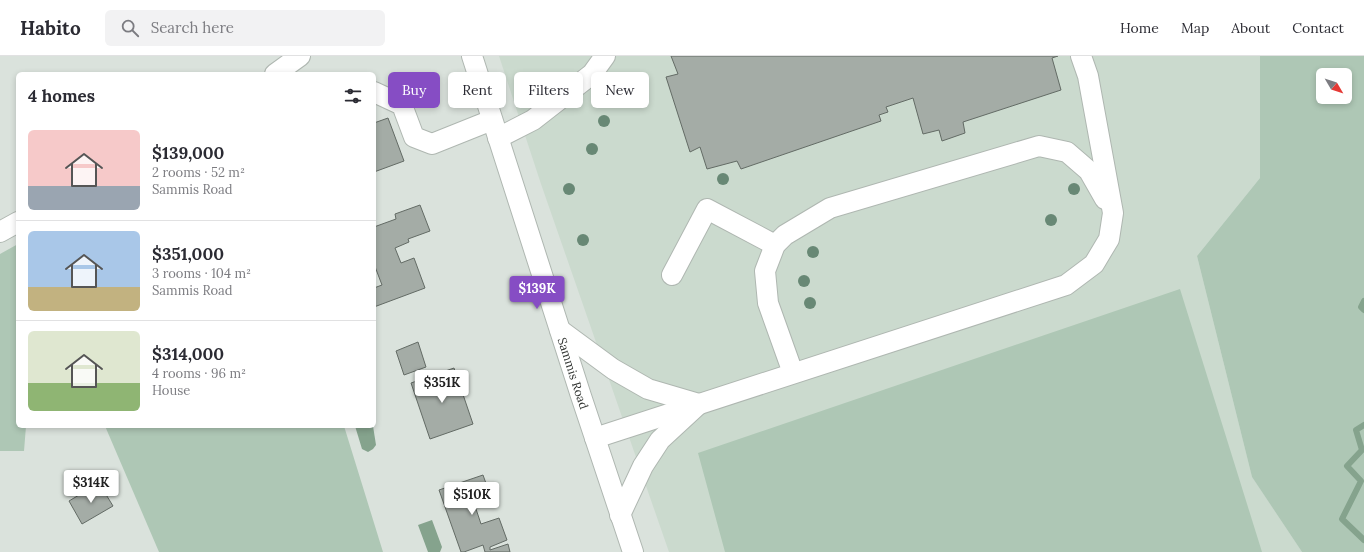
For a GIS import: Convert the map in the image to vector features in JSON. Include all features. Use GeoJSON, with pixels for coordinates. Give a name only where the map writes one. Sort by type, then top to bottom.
{"type":"FeatureCollection","features":[{"type":"Feature","properties":{"kind":"street"},"geometry":{"type":"LineString","coordinates":[[278,72],[300,56]]}},
{"type":"Feature","properties":{"kind":"street","name":"Sammis Road"},"geometry":{"type":"LineString","coordinates":[[472,56],[633,552]]}},
{"type":"Feature","properties":{"kind":"street"},"geometry":{"type":"LineString","coordinates":[[376,93],[402,106],[414,137],[432,144],[533,120],[592,74],[605,56]]}},
{"type":"Feature","properties":{"kind":"street"},"geometry":{"type":"LineString","coordinates":[[595,438],[1066,285],[1094,264],[1109,239],[1113,213],[1088,76],[1081,56]]}},
{"type":"Feature","properties":{"kind":"street"},"geometry":{"type":"LineString","coordinates":[[793,373],[768,303],[765,270],[775,245],[785,235],[830,208],[1039,146],[1067,152],[1089,171],[1113,213]]}},
{"type":"Feature","properties":{"kind":"street"},"geometry":{"type":"LineString","coordinates":[[672,275],[707,209],[775,245]]}},
{"type":"Feature","properties":{"kind":"street"},"geometry":{"type":"LineString","coordinates":[[0,232],[16,223]]}},
{"type":"Feature","properties":{"kind":"street"},"geometry":{"type":"LineString","coordinates":[[560,330],[613,370],[648,389],[699,404]]}},
{"type":"Feature","properties":{"kind":"street"},"geometry":{"type":"LineString","coordinates":[[620,515],[643,466],[660,440],[699,404]]}},
{"type":"Feature","properties":{"kind":"shaded area"},"geometry":{"type":"Polygon","coordinates":[[[499,56],[1260,56],[1260,178],[1197,256],[1252,477],[1302,552],[669,552],[516,108],[583,108],[583,72],[514,72],[514,102],[506,77],[506,72],[504,72],[499,56]]]}},
{"type":"Feature","properties":{"kind":"shaded area"},"geometry":{"type":"Polygon","coordinates":[[[1260,56],[1364,56],[1364,552],[1302,552],[1252,477],[1197,256],[1260,178],[1260,56]]]}},
{"type":"Feature","properties":{"kind":"shaded area"},"geometry":{"type":"Polygon","coordinates":[[[16,245],[16,428],[26,428],[24,451],[0,451],[0,254],[16,245]]]}},
{"type":"Feature","properties":{"kind":"shaded area"},"geometry":{"type":"Polygon","coordinates":[[[1180,289],[1262,552],[725,552],[698,453],[1180,289]]]}},
{"type":"Feature","properties":{"kind":"shaded area"},"geometry":{"type":"Polygon","coordinates":[[[106,428],[345,428],[383,552],[159,552],[106,428]]]}},
{"type":"Feature","properties":{"kind":"shaded area"},"geometry":{"type":"Polygon","coordinates":[[[356,428],[373,428],[376,445],[368,452],[362,449],[356,428]]]}},
{"type":"Feature","properties":{"kind":"shaded area"},"geometry":{"type":"Polygon","coordinates":[[[432,520],[442,547],[440,552],[428,552],[418,525],[432,520]]]}},
{"type":"Feature","properties":{"kind":"building"},"geometry":{"type":"Polygon","coordinates":[[[671,56],[1058,56],[1052,58],[1061,90],[963,122],[965,133],[942,141],[939,130],[923,134],[913,98],[886,107],[888,112],[879,115],[881,121],[741,169],[737,161],[707,169],[700,147],[690,152],[666,77],[678,74],[671,56]]]}},
{"type":"Feature","properties":{"kind":"building"},"geometry":{"type":"Polygon","coordinates":[[[388,118],[404,161],[376,171],[376,122],[388,118]]]}},
{"type":"Feature","properties":{"kind":"building"},"geometry":{"type":"Polygon","coordinates":[[[420,205],[430,231],[408,239],[409,242],[395,248],[401,263],[414,258],[425,288],[376,306],[376,287],[382,285],[376,269],[376,226],[396,219],[395,214],[420,205]]]}},
{"type":"Feature","properties":{"kind":"building"},"geometry":{"type":"Polygon","coordinates":[[[418,342],[426,367],[404,375],[396,351],[418,342]]]}},
{"type":"Feature","properties":{"kind":"building"},"geometry":{"type":"Polygon","coordinates":[[[454,368],[473,424],[430,439],[411,383],[454,368]]]}},
{"type":"Feature","properties":{"kind":"building"},"geometry":{"type":"Polygon","coordinates":[[[483,475],[492,500],[475,506],[481,524],[499,518],[507,540],[490,547],[490,550],[508,544],[510,552],[485,552],[483,545],[461,552],[439,490],[483,475]]]}},
{"type":"Feature","properties":{"kind":"building"},"geometry":{"type":"Polygon","coordinates":[[[99,483],[113,506],[82,524],[69,501],[99,483]]]}},
{"type":"Feature","properties":{"kind":"waterway"},"geometry":{"type":"LineString","coordinates":[[1364,301],[1361,307],[1364,310]]}},
{"type":"Feature","properties":{"kind":"waterway"},"geometry":{"type":"LineString","coordinates":[[1364,425],[1356,430],[1362,450],[1347,466],[1361,481],[1342,519],[1364,540]]}}]}
